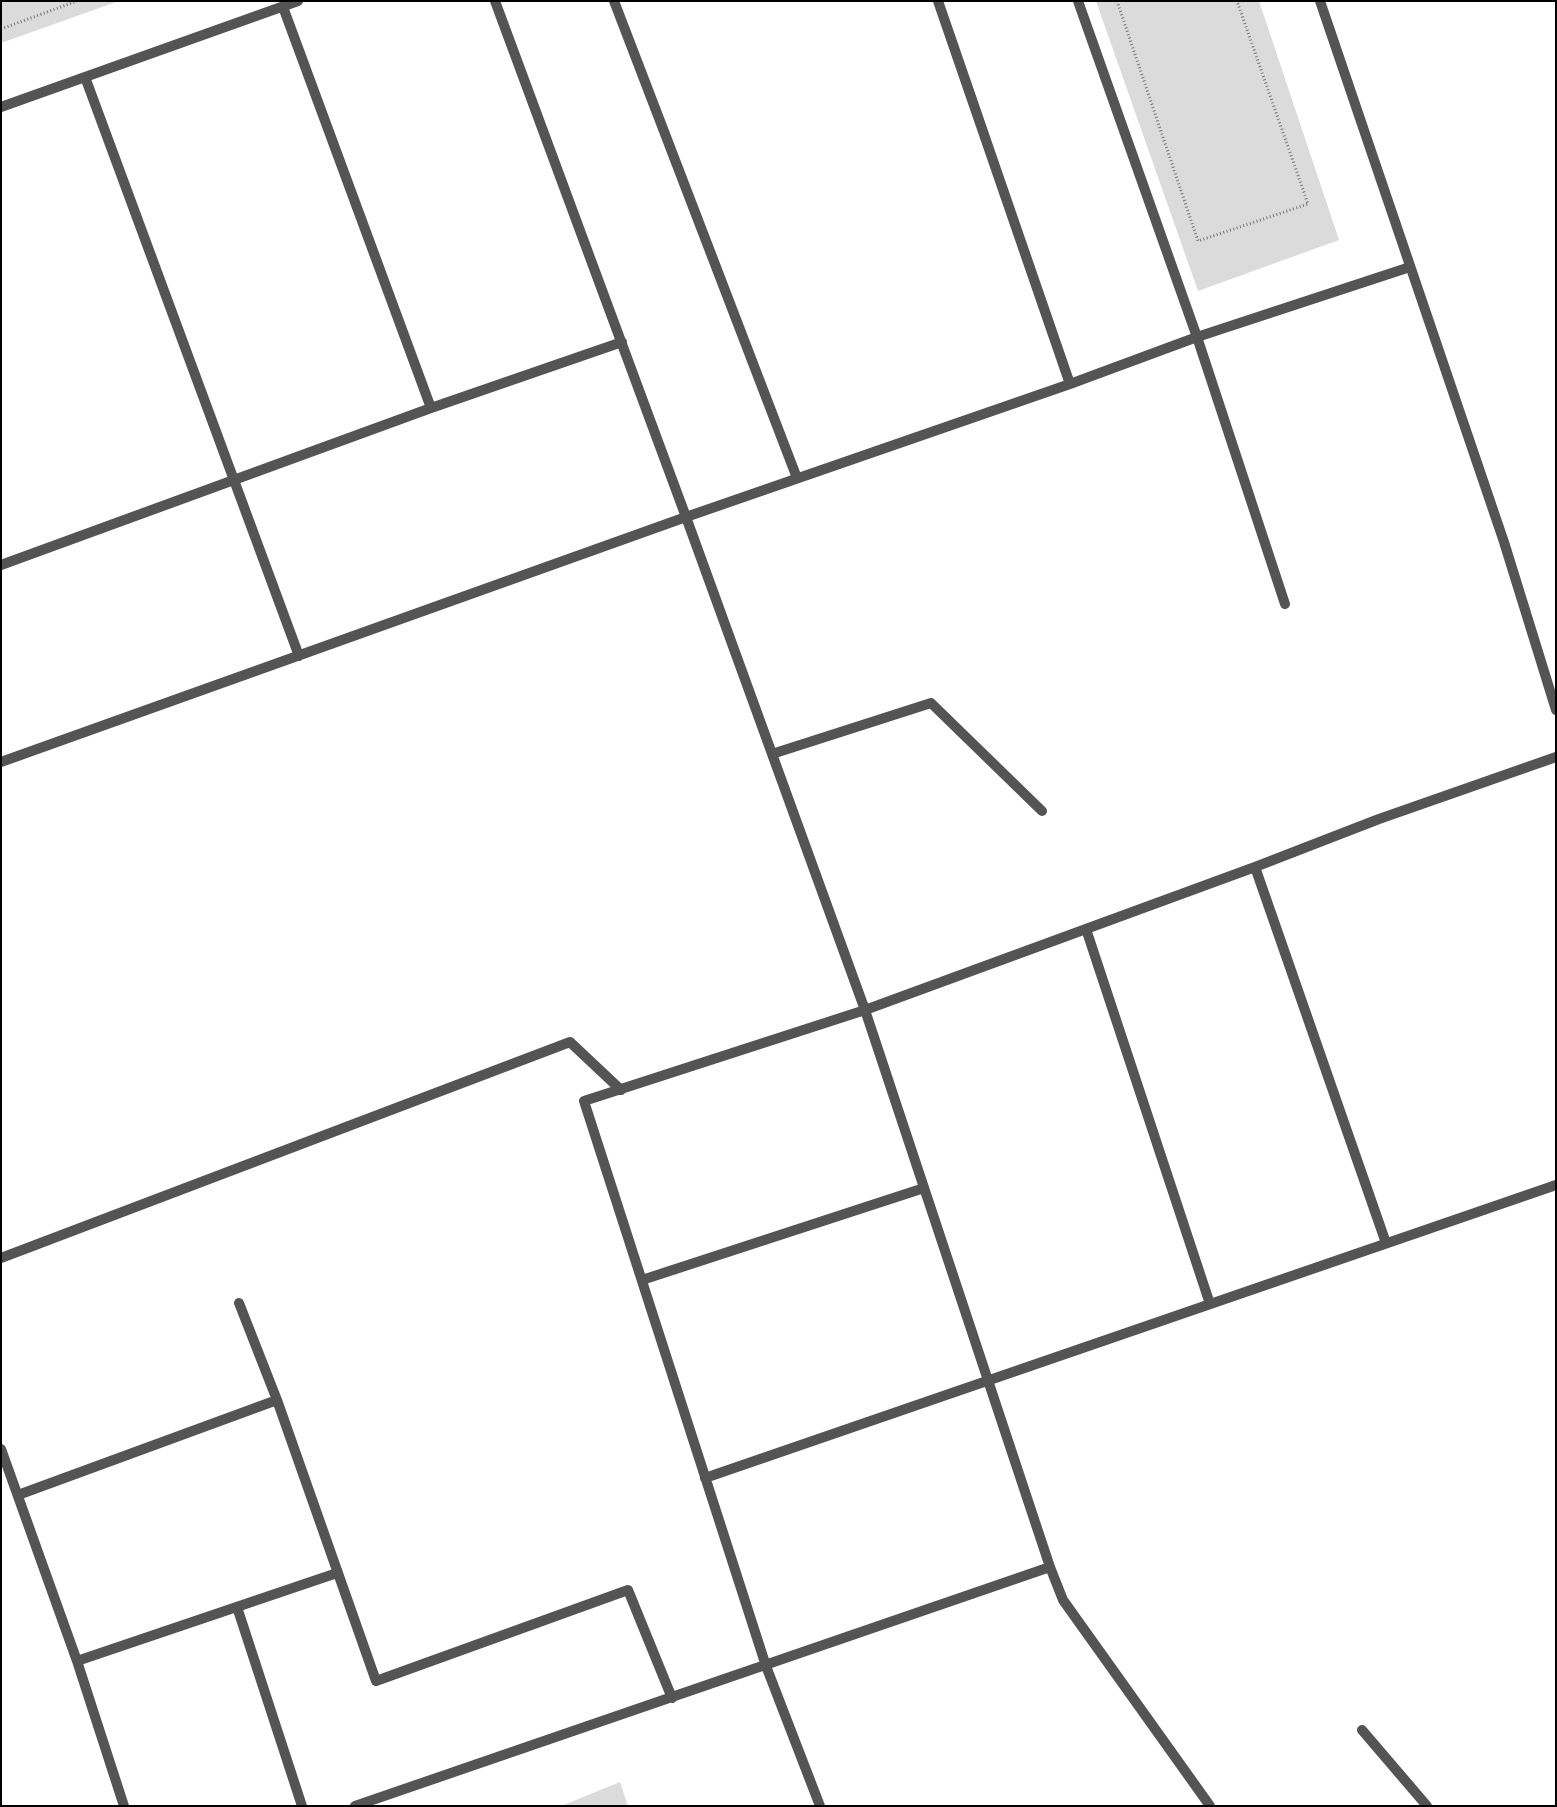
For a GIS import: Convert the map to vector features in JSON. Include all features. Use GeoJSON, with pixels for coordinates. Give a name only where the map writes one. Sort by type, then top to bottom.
{"type":"FeatureCollection","features":[{"type":"Feature","properties":{"kind":"street"},"geometry":{"type":"LineString","coordinates":[[1,108],[298,1]]}},
{"type":"Feature","properties":{"kind":"street"},"geometry":{"type":"LineString","coordinates":[[495,1],[622,342],[865,1010],[1062,1600],[1210,1806]]}},
{"type":"Feature","properties":{"kind":"street"},"geometry":{"type":"LineString","coordinates":[[614,1],[797,478]]}},
{"type":"Feature","properties":{"kind":"street"},"geometry":{"type":"LineString","coordinates":[[938,1],[1070,384]]}},
{"type":"Feature","properties":{"kind":"street"},"geometry":{"type":"LineString","coordinates":[[1078,1],[1197,337],[1286,604]]}},
{"type":"Feature","properties":{"kind":"street"},"geometry":{"type":"LineString","coordinates":[[1320,1],[1504,542],[1556,710]]}},
{"type":"Feature","properties":{"kind":"street"},"geometry":{"type":"LineString","coordinates":[[283,6],[431,408]]}},
{"type":"Feature","properties":{"kind":"street"},"geometry":{"type":"LineString","coordinates":[[86,77],[299,656]]}},
{"type":"Feature","properties":{"kind":"street"},"geometry":{"type":"LineString","coordinates":[[1,762],[686,517],[1070,384],[1197,337],[1410,267]]}},
{"type":"Feature","properties":{"kind":"street"},"geometry":{"type":"LineString","coordinates":[[1,565],[431,408],[622,342]]}},
{"type":"Feature","properties":{"kind":"street"},"geometry":{"type":"LineString","coordinates":[[772,754],[931,703],[1042,811]]}},
{"type":"Feature","properties":{"kind":"street"},"geometry":{"type":"LineString","coordinates":[[820,1806],[766,1666],[584,1101],[865,1010],[1255,867],[1379,819],[1556,757]]}},
{"type":"Feature","properties":{"kind":"street"},"geometry":{"type":"LineString","coordinates":[[1255,867],[1386,1243]]}},
{"type":"Feature","properties":{"kind":"street"},"geometry":{"type":"LineString","coordinates":[[1086,929],[1210,1304]]}},
{"type":"Feature","properties":{"kind":"street"},"geometry":{"type":"LineString","coordinates":[[1,1258],[570,1042],[621,1090]]}},
{"type":"Feature","properties":{"kind":"street"},"geometry":{"type":"LineString","coordinates":[[705,1478],[1556,1185]]}},
{"type":"Feature","properties":{"kind":"street"},"geometry":{"type":"LineString","coordinates":[[642,1280],[924,1188]]}},
{"type":"Feature","properties":{"kind":"street"},"geometry":{"type":"LineString","coordinates":[[239,1303],[277,1400],[376,1681],[628,1590],[672,1698]]}},
{"type":"Feature","properties":{"kind":"street"},"geometry":{"type":"LineString","coordinates":[[18,1495],[277,1400]]}},
{"type":"Feature","properties":{"kind":"street"},"geometry":{"type":"LineString","coordinates":[[1,1450],[77,1662],[124,1806]]}},
{"type":"Feature","properties":{"kind":"street"},"geometry":{"type":"LineString","coordinates":[[355,1806],[1050,1567]]}},
{"type":"Feature","properties":{"kind":"street"},"geometry":{"type":"LineString","coordinates":[[77,1662],[337,1574]]}},
{"type":"Feature","properties":{"kind":"street"},"geometry":{"type":"LineString","coordinates":[[237,1607],[302,1806]]}},
{"type":"Feature","properties":{"kind":"street"},"geometry":{"type":"LineString","coordinates":[[1362,1730],[1427,1806]]}},
{"type":"Feature","properties":{"kind":"path"},"geometry":{"type":"LineString","coordinates":[[1,28],[77,1]]}},
{"type":"Feature","properties":{"kind":"path"},"geometry":{"type":"LineString","coordinates":[[1117,1],[1198,241],[1308,204],[1237,1]]}},
{"type":"Feature","properties":{"kind":"shaded area"},"geometry":{"type":"Polygon","coordinates":[[[1,1],[119,1],[1,43],[1,1]]]}},
{"type":"Feature","properties":{"kind":"shaded area"},"geometry":{"type":"Polygon","coordinates":[[[1096,1],[1259,1],[1339,240],[1198,291],[1096,1]]]}},
{"type":"Feature","properties":{"kind":"shaded area"},"geometry":{"type":"Polygon","coordinates":[[[620,1782],[628,1806],[561,1806],[620,1782]]]}}]}
